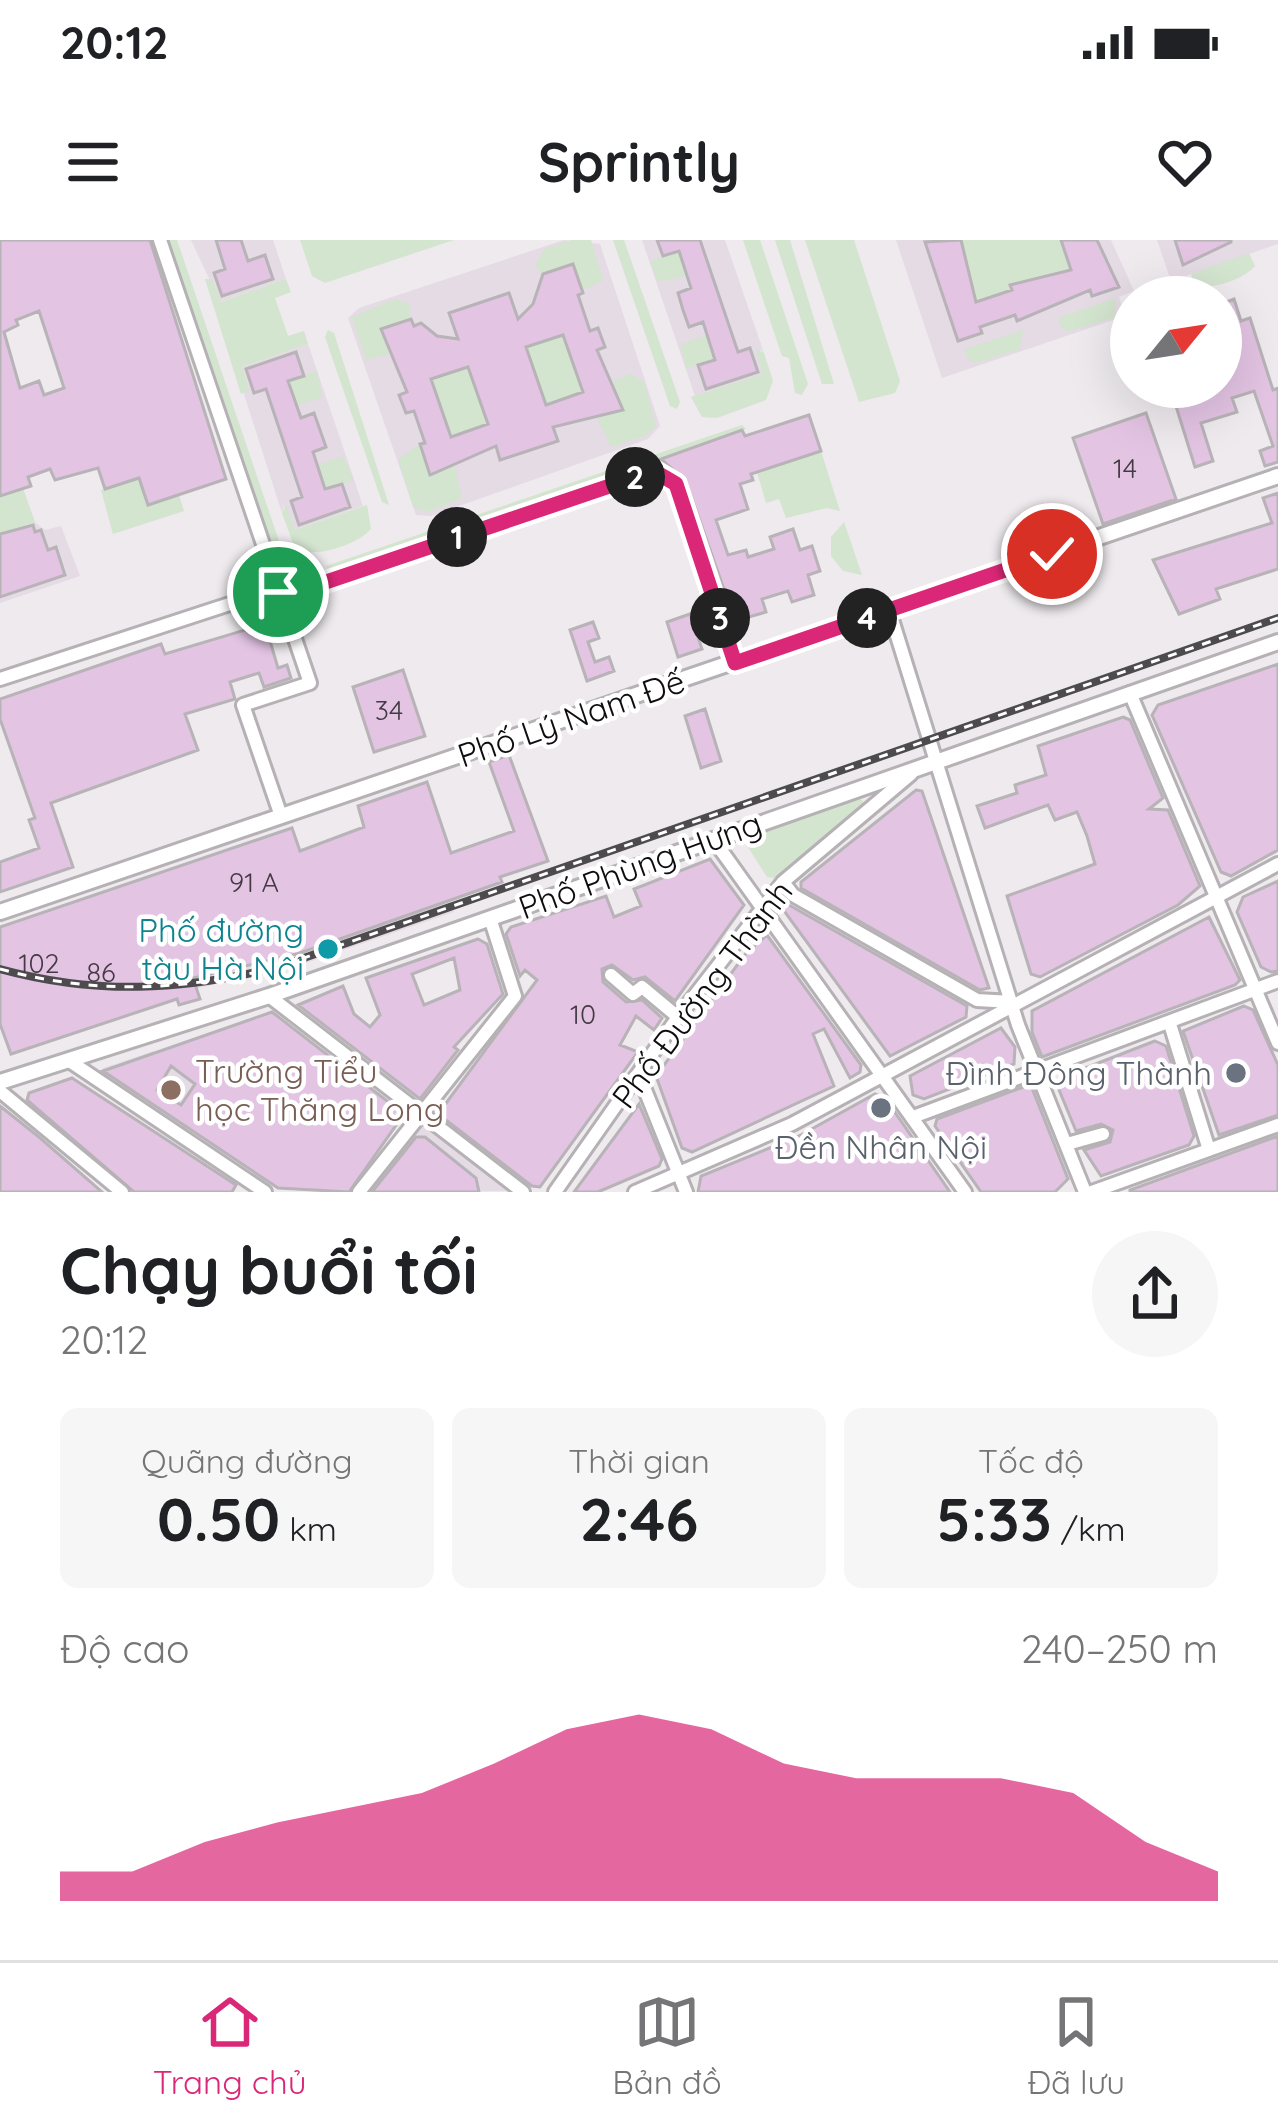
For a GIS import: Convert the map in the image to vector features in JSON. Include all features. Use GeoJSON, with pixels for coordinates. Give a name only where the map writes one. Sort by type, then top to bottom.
{"type":"FeatureCollection","features":[{"type":"Feature","properties":{"kind":"street"},"geometry":{"type":"LineString","coordinates":[[160,240],[310,683],[243,706],[281,817]]}},
{"type":"Feature","properties":{"kind":"street"},"geometry":{"type":"LineString","coordinates":[[0,679],[278,592],[323,583],[654,471],[676,484],[735,663]]}},
{"type":"Feature","properties":{"kind":"street","name":"Phố Lý Nam Đế"},"geometry":{"type":"LineString","coordinates":[[0,912],[1278,476]]}},
{"type":"Feature","properties":{"kind":"street"},"geometry":{"type":"LineString","coordinates":[[889,610],[1036,1072],[1089,1192],[1278,1125]]}},
{"type":"Feature","properties":{"kind":"street","name":"Phố Phùng Hưng"},"geometry":{"type":"LineString","coordinates":[[0,1082],[269,996],[1278,642]]}},
{"type":"Feature","properties":{"kind":"street"},"geometry":{"type":"LineString","coordinates":[[1130,693],[1278,1043]]}},
{"type":"Feature","properties":{"kind":"street","name":"Phố Đường Thành"},"geometry":{"type":"LineString","coordinates":[[555,1192],[678,1017],[783,883],[921,765]]}},
{"type":"Feature","properties":{"kind":"street"},"geometry":{"type":"LineString","coordinates":[[713,839],[965,1192]]}},
{"type":"Feature","properties":{"kind":"street"},"geometry":{"type":"LineString","coordinates":[[783,883],[793,895],[977,1000],[1013,1002],[1038,995],[1278,863]]}},
{"type":"Feature","properties":{"kind":"street"},"geometry":{"type":"LineString","coordinates":[[359,1192],[517,993],[490,918]]}},
{"type":"Feature","properties":{"kind":"street"},"geometry":{"type":"LineString","coordinates":[[611,975],[633,994],[642,987],[678,1017]]}},
{"type":"Feature","properties":{"kind":"street"},"geometry":{"type":"LineString","coordinates":[[913,1118],[1257,993],[1278,981]]}},
{"type":"Feature","properties":{"kind":"street"},"geometry":{"type":"LineString","coordinates":[[269,996],[523,1192]]}},
{"type":"Feature","properties":{"kind":"street"},"geometry":{"type":"LineString","coordinates":[[635,1192],[883,1075],[989,1021],[1013,1002]]}},
{"type":"Feature","properties":{"kind":"street"},"geometry":{"type":"LineString","coordinates":[[1170,1024],[1209,1150]]}},
{"type":"Feature","properties":{"kind":"street"},"geometry":{"type":"LineString","coordinates":[[70,1062],[266,1192]]}},
{"type":"Feature","properties":{"kind":"street"},"geometry":{"type":"LineString","coordinates":[[639,1075],[686,1192]]}},
{"type":"Feature","properties":{"kind":"street"},"geometry":{"type":"LineString","coordinates":[[0,1091],[122,1192]]}},
{"type":"Feature","properties":{"kind":"street"},"geometry":{"type":"LineString","coordinates":[[1066,1144],[1103,1134]]}},
{"type":"Feature","properties":{"kind":"shaded area"},"geometry":{"type":"Polygon","coordinates":[[[191,240],[273,240],[286,279],[220,302],[191,240]]]}},
{"type":"Feature","properties":{"kind":"shaded area"},"geometry":{"type":"Polygon","coordinates":[[[564,240],[600,244],[660,426],[648,439],[431,516],[416,515],[348,318],[359,308],[564,240]]]}},
{"type":"Feature","properties":{"kind":"shaded area"},"geometry":{"type":"Polygon","coordinates":[[[642,240],[725,240],[764,353],[760,349],[764,374],[695,396],[642,240]]]}},
{"type":"Feature","properties":{"kind":"shaded area"},"geometry":{"type":"Polygon","coordinates":[[[896,240],[1111,240],[1127,276],[1110,276],[1110,321],[942,378],[896,240]]]}},
{"type":"Feature","properties":{"kind":"shaded area"},"geometry":{"type":"Polygon","coordinates":[[[1157,240],[1278,240],[1278,244],[1185,276],[1169,276],[1157,240]]]}},
{"type":"Feature","properties":{"kind":"shaded area"},"geometry":{"type":"Polygon","coordinates":[[[308,344],[363,506],[295,530],[284,505],[282,513],[244,394],[242,367],[308,344]]]}},
{"type":"Feature","properties":{"kind":"shaded area"},"geometry":{"type":"Polygon","coordinates":[[[35,522],[45,530],[61,526],[80,576],[0,603],[0,534],[35,522]]]}},
{"type":"Feature","properties":{"kind":"shaded area","name":"Phố đường tàu Hà Nội"},"geometry":{"type":"Polygon","coordinates":[[[450,901],[454,912],[297,966],[166,995],[0,962],[190,978],[277,960],[450,901]]]}},
{"type":"Feature","properties":{"kind":"shaded area","name":"Trường Tiểu học Thăng Long"},"geometry":{"type":"Polygon","coordinates":[[[154,1051],[165,1074],[172,1065],[217,1095],[192,1133],[102,1075],[103,1068],[154,1051]]]}},
{"type":"Feature","properties":{"kind":"shaded area"},"geometry":{"type":"Polygon","coordinates":[[[422,1124],[512,1191],[366,1192],[422,1124]]]}},
{"type":"Feature","properties":{"kind":"green space"},"geometry":{"type":"Polygon","coordinates":[[[164,240],[177,240],[282,550],[293,562],[314,567],[317,576],[301,582],[296,570],[280,571],[164,240]]]}},
{"type":"Feature","properties":{"kind":"green space"},"geometry":{"type":"Polygon","coordinates":[[[300,240],[454,240],[325,283],[312,276],[300,240]]]}},
{"type":"Feature","properties":{"kind":"green space"},"geometry":{"type":"Polygon","coordinates":[[[571,240],[591,240],[603,281],[582,290],[573,265],[543,274],[535,266],[544,249],[571,240]]]}},
{"type":"Feature","properties":{"kind":"green space"},"geometry":{"type":"Polygon","coordinates":[[[613,240],[624,240],[680,402],[677,409],[670,406],[613,240]]]}},
{"type":"Feature","properties":{"kind":"green space"},"geometry":{"type":"Polygon","coordinates":[[[743,240],[760,240],[808,384],[802,395],[795,393],[789,358],[782,356],[743,240]]]}},
{"type":"Feature","properties":{"kind":"green space"},"geometry":{"type":"Polygon","coordinates":[[[775,240],[790,240],[834,384],[822,384],[775,240]]]}},
{"type":"Feature","properties":{"kind":"green space"},"geometry":{"type":"Polygon","coordinates":[[[805,240],[854,240],[900,381],[895,393],[859,402],[805,240]]]}},
{"type":"Feature","properties":{"kind":"green space"},"geometry":{"type":"Polygon","coordinates":[[[961,240],[1061,240],[1071,270],[1011,284],[1012,290],[976,302],[961,240]]]}},
{"type":"Feature","properties":{"kind":"green space"},"geometry":{"type":"Polygon","coordinates":[[[679,251],[687,276],[658,282],[650,261],[679,251]]]}},
{"type":"Feature","properties":{"kind":"green space"},"geometry":{"type":"Polygon","coordinates":[[[1249,253],[1255,266],[1241,276],[1191,274],[1249,253]]]}},
{"type":"Feature","properties":{"kind":"green space"},"geometry":{"type":"Polygon","coordinates":[[[205,279],[212,279],[221,302],[286,279],[291,292],[275,298],[288,336],[304,331],[308,344],[242,367],[249,390],[241,394],[205,279]]]}},
{"type":"Feature","properties":{"kind":"green space"},"geometry":{"type":"Polygon","coordinates":[[[395,299],[409,304],[411,319],[381,329],[389,354],[366,360],[352,317],[395,299]]]}},
{"type":"Feature","properties":{"kind":"green space"},"geometry":{"type":"Polygon","coordinates":[[[1110,300],[1110,319],[1070,331],[1062,329],[1058,318],[1110,300]]]}},
{"type":"Feature","properties":{"kind":"green space"},"geometry":{"type":"Polygon","coordinates":[[[328,330],[334,333],[389,505],[382,502],[325,337],[328,330]]]}},
{"type":"Feature","properties":{"kind":"green space"},"geometry":{"type":"Polygon","coordinates":[[[1023,330],[1020,349],[976,363],[968,360],[965,349],[1023,330]]]}},
{"type":"Feature","properties":{"kind":"green space"},"geometry":{"type":"Polygon","coordinates":[[[563,335],[583,392],[546,405],[526,347],[563,335]]]}},
{"type":"Feature","properties":{"kind":"green space"},"geometry":{"type":"Polygon","coordinates":[[[707,335],[715,360],[686,369],[681,344],[707,335]]]}},
{"type":"Feature","properties":{"kind":"green space"},"geometry":{"type":"Polygon","coordinates":[[[755,348],[764,353],[773,381],[766,400],[717,418],[702,417],[691,397],[763,374],[755,348]]]}},
{"type":"Feature","properties":{"kind":"green space"},"geometry":{"type":"Polygon","coordinates":[[[468,367],[488,424],[451,437],[431,379],[468,367]]]}},
{"type":"Feature","properties":{"kind":"green space"},"geometry":{"type":"Polygon","coordinates":[[[317,371],[322,397],[297,406],[288,381],[317,371]]]}},
{"type":"Feature","properties":{"kind":"green space"},"geometry":{"type":"Polygon","coordinates":[[[631,374],[644,382],[656,426],[645,436],[611,447],[597,419],[622,410],[613,381],[631,374]]]}},
{"type":"Feature","properties":{"kind":"green space"},"geometry":{"type":"Polygon","coordinates":[[[742,425],[746,429],[328,573],[326,566],[742,425]]]}},
{"type":"Feature","properties":{"kind":"green space"},"geometry":{"type":"Polygon","coordinates":[[[420,444],[430,475],[455,466],[462,499],[427,512],[413,507],[398,459],[420,444]]]}},
{"type":"Feature","properties":{"kind":"green space"},"geometry":{"type":"Polygon","coordinates":[[[821,451],[840,511],[827,508],[786,518],[779,499],[766,503],[757,472],[821,451]]]}},
{"type":"Feature","properties":{"kind":"green space"},"geometry":{"type":"Polygon","coordinates":[[[343,456],[354,480],[325,489],[317,465],[343,456]]]}},
{"type":"Feature","properties":{"kind":"green space"},"geometry":{"type":"Polygon","coordinates":[[[139,478],[179,495],[184,511],[113,534],[101,490],[139,478]]]}},
{"type":"Feature","properties":{"kind":"green space"},"geometry":{"type":"Polygon","coordinates":[[[23,488],[35,522],[0,534],[0,496],[23,488]]]}},
{"type":"Feature","properties":{"kind":"green space"},"geometry":{"type":"Polygon","coordinates":[[[286,504],[295,530],[367,505],[371,529],[340,547],[303,552],[293,543],[282,513],[286,504]]]}},
{"type":"Feature","properties":{"kind":"green space"},"geometry":{"type":"Polygon","coordinates":[[[844,522],[862,575],[843,571],[831,556],[831,537],[844,522]]]}},
{"type":"Feature","properties":{"kind":"green space"},"geometry":{"type":"Polygon","coordinates":[[[856,797],[863,801],[862,808],[775,878],[767,877],[746,844],[747,838],[856,797]]]}},
{"type":"Feature","properties":{"kind":"building"},"geometry":{"type":"Polygon","coordinates":[[[0,240],[150,240],[226,479],[148,505],[139,478],[105,489],[98,468],[55,480],[50,469],[28,477],[31,486],[0,496],[0,240]],[[39,311],[16,320],[18,325],[4,332],[20,388],[39,381],[44,395],[64,388],[39,311]]]}},
{"type":"Feature","properties":{"kind":"building"},"geometry":{"type":"Polygon","coordinates":[[[216,240],[241,240],[248,261],[265,255],[273,279],[222,296],[214,273],[225,269],[216,240]]]}},
{"type":"Feature","properties":{"kind":"building"},"geometry":{"type":"Polygon","coordinates":[[[657,240],[700,240],[738,352],[750,348],[758,372],[706,389],[698,365],[715,360],[703,322],[689,327],[678,293],[691,288],[679,251],[663,256],[657,240]]]}},
{"type":"Feature","properties":{"kind":"building"},"geometry":{"type":"Polygon","coordinates":[[[961,240],[976,302],[1012,290],[1010,285],[1071,270],[1061,240],[1097,240],[1114,276],[1110,276],[1110,290],[1092,296],[1090,290],[1017,321],[1015,315],[980,327],[982,333],[958,341],[925,242],[961,240]]]}},
{"type":"Feature","properties":{"kind":"building"},"geometry":{"type":"Polygon","coordinates":[[[1175,240],[1231,240],[1231,242],[1183,265],[1175,240]]]}},
{"type":"Feature","properties":{"kind":"building"},"geometry":{"type":"Polygon","coordinates":[[[573,264],[590,331],[598,328],[605,347],[597,350],[623,410],[553,427],[558,441],[500,460],[496,446],[430,475],[420,444],[425,443],[414,411],[406,413],[399,395],[407,392],[381,329],[411,319],[414,326],[421,323],[437,336],[458,339],[449,313],[509,293],[518,319],[533,304],[543,274],[573,264]],[[563,335],[526,347],[546,405],[583,392],[563,335]],[[468,367],[431,379],[451,437],[488,424],[468,367]]]}},
{"type":"Feature","properties":{"kind":"building"},"geometry":{"type":"Polygon","coordinates":[[[1250,318],[1273,390],[1278,388],[1278,462],[1265,466],[1260,451],[1273,446],[1254,391],[1242,395],[1242,321],[1250,318]]]}},
{"type":"Feature","properties":{"kind":"building"},"geometry":{"type":"Polygon","coordinates":[[[296,352],[304,376],[288,381],[301,418],[314,413],[326,447],[313,452],[325,489],[342,484],[350,507],[299,525],[291,501],[302,497],[266,389],[254,393],[246,369],[296,352]]]}},
{"type":"Feature","properties":{"kind":"building"},"geometry":{"type":"Polygon","coordinates":[[[1177,408],[1236,408],[1237,412],[1201,423],[1213,461],[1195,467],[1177,408]]]}},
{"type":"Feature","properties":{"kind":"building"},"geometry":{"type":"Polygon","coordinates":[[[1146,413],[1176,499],[1103,524],[1073,438],[1146,413]]]}},
{"type":"Feature","properties":{"kind":"building"},"geometry":{"type":"Polygon","coordinates":[[[809,415],[821,451],[751,474],[753,480],[740,484],[748,509],[716,520],[728,555],[746,550],[748,557],[774,549],[770,537],[793,529],[800,550],[812,546],[820,571],[808,575],[814,595],[792,602],[788,591],[762,599],[766,612],[735,621],[686,481],[661,459],[742,430],[745,436],[809,415]]]}},
{"type":"Feature","properties":{"kind":"building"},"geometry":{"type":"Polygon","coordinates":[[[1278,493],[1278,569],[1216,589],[1220,599],[1179,614],[1153,560],[1272,523],[1263,498],[1278,493]]]}},
{"type":"Feature","properties":{"kind":"building"},"geometry":{"type":"Polygon","coordinates":[[[33,525],[35,532],[41,530],[48,550],[56,547],[65,575],[0,597],[0,534],[33,525]]]}},
{"type":"Feature","properties":{"kind":"building"},"geometry":{"type":"Polygon","coordinates":[[[690,614],[702,649],[678,657],[667,622],[690,614]]]}},
{"type":"Feature","properties":{"kind":"building"},"geometry":{"type":"Polygon","coordinates":[[[593,622],[599,638],[588,642],[595,662],[609,657],[614,671],[587,681],[570,630],[593,622]]]}},
{"type":"Feature","properties":{"kind":"building"},"geometry":{"type":"Polygon","coordinates":[[[265,624],[278,668],[287,665],[291,678],[264,687],[259,673],[230,682],[235,699],[185,714],[198,750],[51,803],[73,867],[0,892],[0,862],[39,848],[29,820],[35,818],[0,719],[0,699],[161,644],[165,654],[265,624]]]}},
{"type":"Feature","properties":{"kind":"building"},"geometry":{"type":"Polygon","coordinates":[[[1278,664],[1278,850],[1231,876],[1221,872],[1152,715],[1158,705],[1278,664]]]}},
{"type":"Feature","properties":{"kind":"building"},"geometry":{"type":"Polygon","coordinates":[[[403,670],[425,736],[374,752],[353,687],[403,670]]]}},
{"type":"Feature","properties":{"kind":"building"},"geometry":{"type":"Polygon","coordinates":[[[705,709],[721,761],[701,768],[685,716],[705,709]]]}},
{"type":"Feature","properties":{"kind":"building"},"geometry":{"type":"Polygon","coordinates":[[[1123,717],[1130,720],[1163,798],[1149,809],[1168,810],[1200,886],[1178,905],[1040,977],[1031,974],[1007,896],[1095,864],[1087,836],[1077,812],[1055,820],[1048,805],[985,828],[977,806],[1017,793],[1015,785],[1046,775],[1038,746],[1123,717]]]}},
{"type":"Feature","properties":{"kind":"building"},"geometry":{"type":"Polygon","coordinates":[[[509,755],[548,861],[500,877],[502,882],[297,954],[193,978],[200,999],[179,1005],[177,999],[11,1054],[0,1024],[0,927],[292,828],[300,851],[364,827],[358,806],[427,782],[451,853],[514,831],[489,762],[509,755]]]}},
{"type":"Feature","properties":{"kind":"building"},"geometry":{"type":"Polygon","coordinates":[[[916,790],[922,791],[989,988],[980,990],[801,888],[801,882],[916,790]]]}},
{"type":"Feature","properties":{"kind":"building"},"geometry":{"type":"Polygon","coordinates":[[[710,859],[744,905],[675,1001],[645,977],[633,980],[612,965],[602,969],[603,982],[626,1002],[642,1000],[662,1018],[654,1030],[636,1016],[620,1045],[638,1052],[540,1187],[532,1186],[438,1114],[537,980],[525,970],[520,976],[506,934],[511,927],[606,896],[614,917],[641,906],[634,889],[710,859]]]}},
{"type":"Feature","properties":{"kind":"building"},"geometry":{"type":"Polygon","coordinates":[[[1278,881],[1278,971],[1271,972],[1261,967],[1237,912],[1243,897],[1278,881]]]}},
{"type":"Feature","properties":{"kind":"building"},"geometry":{"type":"Polygon","coordinates":[[[782,901],[967,1006],[966,1017],[890,1056],[779,904],[782,901]]]}},
{"type":"Feature","properties":{"kind":"building"},"geometry":{"type":"Polygon","coordinates":[[[1209,917],[1240,980],[1235,985],[1042,1057],[1032,1032],[1032,1011],[1209,917]]]}},
{"type":"Feature","properties":{"kind":"building"},"geometry":{"type":"Polygon","coordinates":[[[767,935],[861,1065],[860,1072],[850,1078],[824,1029],[813,1034],[834,1086],[692,1152],[682,1148],[656,1076],[746,953],[767,935]]]}},
{"type":"Feature","properties":{"kind":"building"},"geometry":{"type":"Polygon","coordinates":[[[478,939],[487,944],[503,994],[454,1047],[458,1050],[420,1099],[298,1005],[343,986],[354,1014],[370,1027],[380,1015],[366,978],[478,939]],[[454,958],[412,974],[424,1005],[460,990],[454,958]]]}},
{"type":"Feature","properties":{"kind":"building"},"geometry":{"type":"Polygon","coordinates":[[[1244,1006],[1253,1010],[1278,1065],[1278,1115],[1219,1135],[1183,1031],[1244,1006]]]}},
{"type":"Feature","properties":{"kind":"building"},"geometry":{"type":"Polygon","coordinates":[[[272,1012],[404,1114],[349,1192],[278,1188],[103,1071],[272,1012]],[[171,1066],[157,1090],[181,1105],[195,1084],[171,1066]]]}},
{"type":"Feature","properties":{"kind":"building"},"geometry":{"type":"Polygon","coordinates":[[[1001,1028],[1015,1047],[1014,1064],[924,1099],[913,1095],[910,1076],[1001,1028]]]}},
{"type":"Feature","properties":{"kind":"building"},"geometry":{"type":"Polygon","coordinates":[[[1155,1041],[1166,1046],[1194,1136],[1189,1145],[1101,1176],[1084,1150],[1110,1142],[1113,1130],[1101,1124],[1076,1131],[1057,1085],[1062,1077],[1155,1041]]]}},
{"type":"Feature","properties":{"kind":"building"},"geometry":{"type":"Polygon","coordinates":[[[72,1078],[236,1185],[232,1192],[134,1192],[27,1100],[29,1093],[72,1078]]]}},
{"type":"Feature","properties":{"kind":"building"},"geometry":{"type":"Polygon","coordinates":[[[1026,1086],[1032,1088],[1068,1179],[1055,1192],[981,1192],[935,1126],[937,1119],[1026,1086]]]}},
{"type":"Feature","properties":{"kind":"building"},"geometry":{"type":"Polygon","coordinates":[[[875,1094],[885,1098],[950,1192],[698,1192],[701,1176],[799,1136],[875,1094]]]}},
{"type":"Feature","properties":{"kind":"building"},"geometry":{"type":"Polygon","coordinates":[[[639,1104],[662,1159],[659,1166],[598,1192],[574,1192],[639,1104]]]}},
{"type":"Feature","properties":{"kind":"building"},"geometry":{"type":"Polygon","coordinates":[[[0,1106],[39,1137],[102,1192],[0,1192],[0,1106]]]}},
{"type":"Feature","properties":{"kind":"building"},"geometry":{"type":"Polygon","coordinates":[[[1278,1136],[1278,1192],[1130,1192],[1130,1190],[1278,1136]]]}},
{"type":"Feature","properties":{"kind":"building"},"geometry":{"type":"Polygon","coordinates":[[[416,1137],[425,1137],[476,1178],[479,1192],[372,1192],[416,1137]]]}},
{"type":"Feature","properties":{"kind":"railway"},"geometry":{"type":"LineString","coordinates":[[0,969],[70,983],[139,987],[208,981],[278,967],[1278,618]]}},
{"type":"Feature","properties":{"kind":"place","name":"Phố đường tàu Hà Nội"},"geometry":{"type":"Point","coordinates":[328,949]}},
{"type":"Feature","properties":{"kind":"place","name":"Đình Đông Thành"},"geometry":{"type":"Point","coordinates":[1236,1073]}},
{"type":"Feature","properties":{"kind":"place","name":"Trường Tiểu học Thăng Long"},"geometry":{"type":"Point","coordinates":[171,1090]}},
{"type":"Feature","properties":{"kind":"place","name":"Đền Nhân Nội"},"geometry":{"type":"Point","coordinates":[881,1108]}},
{"type":"Feature","properties":{"kind":"route"},"geometry":{"type":"LineString","coordinates":[[278,592],[323,583],[654,471],[670,476],[676,484],[735,663],[1052,554]]}}]}
